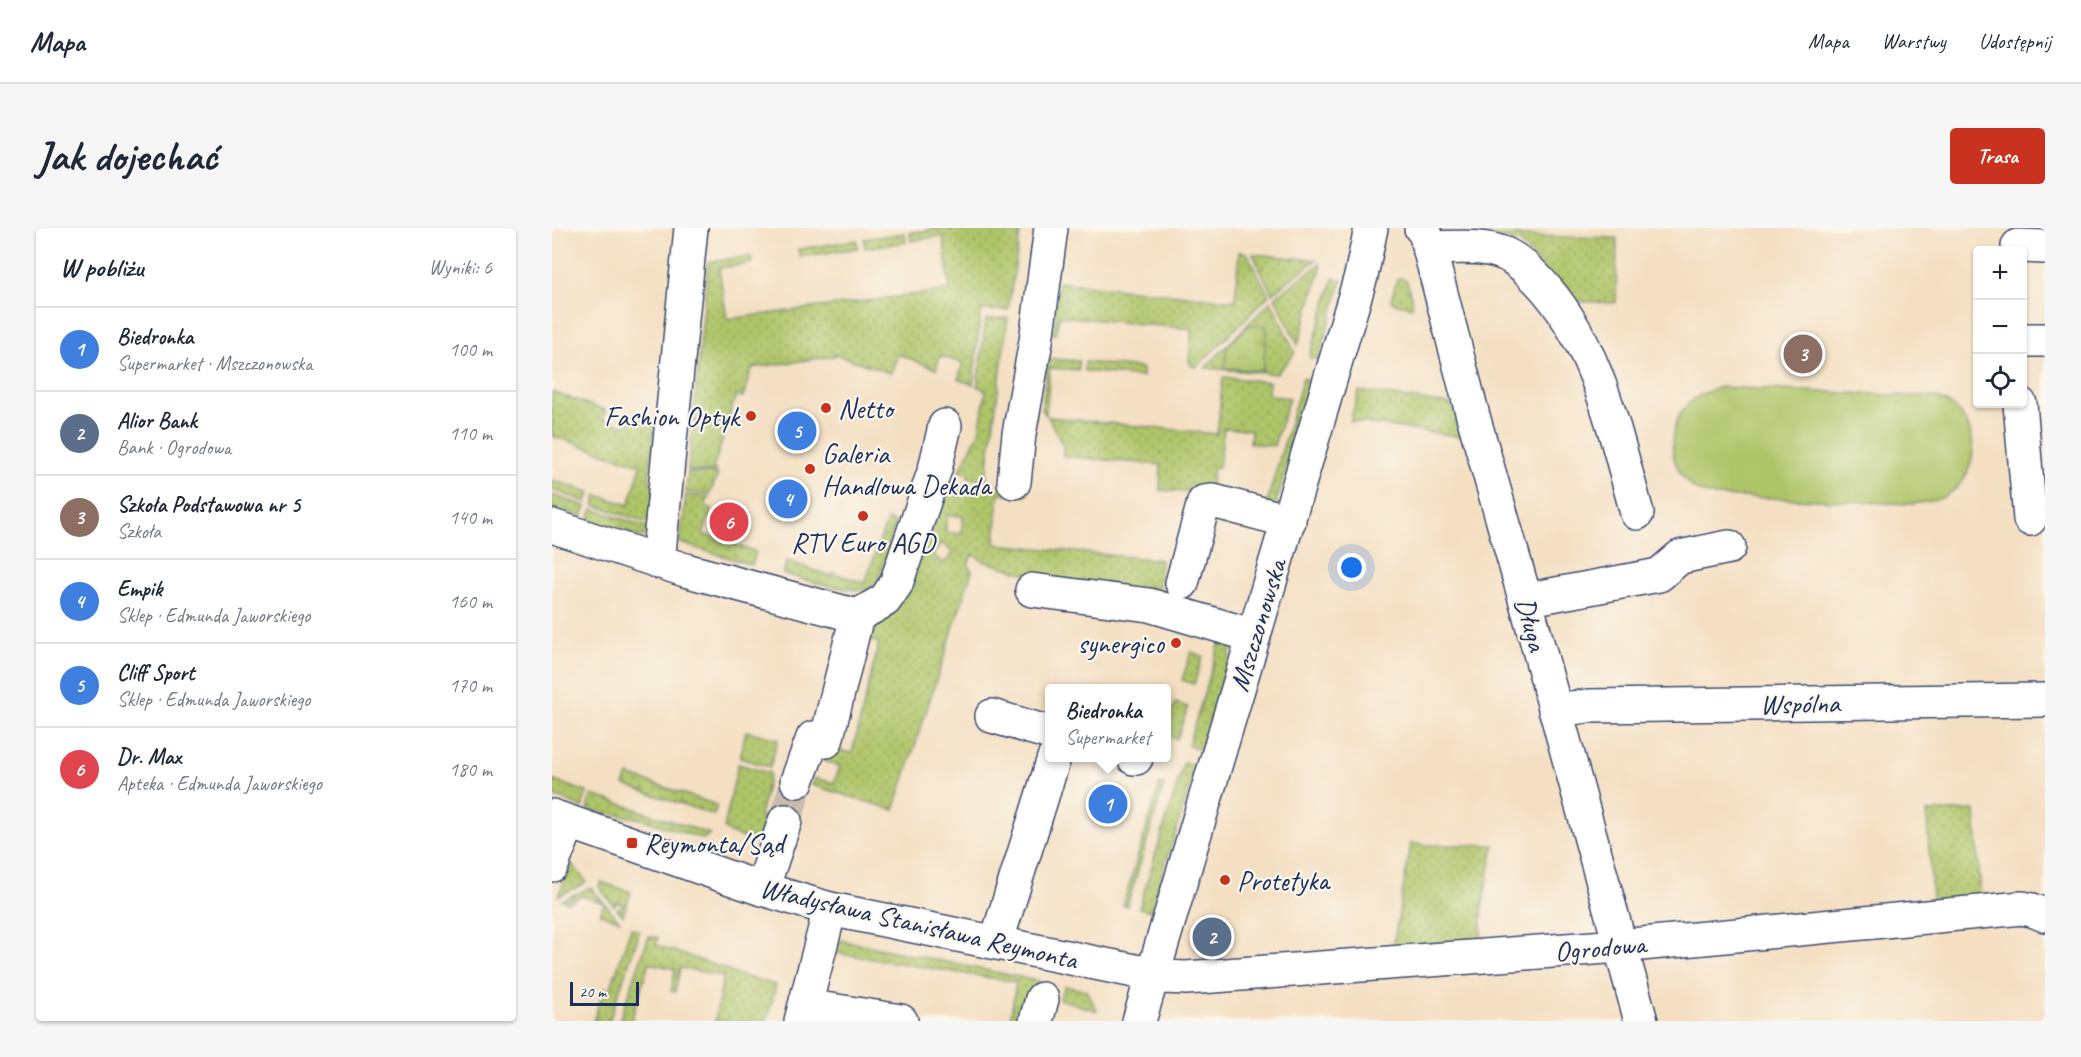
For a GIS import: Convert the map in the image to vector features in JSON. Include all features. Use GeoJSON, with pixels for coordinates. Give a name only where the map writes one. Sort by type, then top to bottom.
{"type":"FeatureCollection","features":[{"type":"Feature","properties":{"kind":"street"},"geometry":{"type":"LineString","coordinates":[[658,562],[691,228]]}},
{"type":"Feature","properties":{"kind":"street"},"geometry":{"type":"LineString","coordinates":[[1014,482],[1019,434],[1036,341],[1052,228]]}},
{"type":"Feature","properties":{"kind":"street","name":"Mszczonowska"},"geometry":{"type":"LineString","coordinates":[[1139,1021],[1361,276],[1371,228]]}},
{"type":"Feature","properties":{"kind":"street"},"geometry":{"type":"LineString","coordinates":[[1425,234],[1494,250],[1509,256],[1526,268],[1546,288],[1580,340],[1596,375],[1637,513]]}},
{"type":"Feature","properties":{"kind":"street","name":"Długa"},"geometry":{"type":"LineString","coordinates":[[1425,234],[1473,416],[1641,1021]]}},
{"type":"Feature","properties":{"kind":"street"},"geometry":{"type":"LineString","coordinates":[[2027,340],[2045,340]]}},
{"type":"Feature","properties":{"kind":"street"},"geometry":{"type":"LineString","coordinates":[[2020,408],[2030,519]]}},
{"type":"Feature","properties":{"kind":"street"},"geometry":{"type":"LineString","coordinates":[[797,781],[819,739],[857,616],[885,600],[896,584],[935,469],[945,426]]}},
{"type":"Feature","properties":{"kind":"street"},"geometry":{"type":"LineString","coordinates":[[1182,583],[1204,502],[1213,501],[1289,521]]}},
{"type":"Feature","properties":{"kind":"street"},"geometry":{"type":"LineString","coordinates":[[552,526],[658,562],[857,616]]}},
{"type":"Feature","properties":{"kind":"street"},"geometry":{"type":"LineString","coordinates":[[1526,602],[1535,598],[1659,575],[1680,558],[1729,547]]}},
{"type":"Feature","properties":{"kind":"street"},"geometry":{"type":"LineString","coordinates":[[1032,590],[1149,605],[1254,636]]}},
{"type":"Feature","properties":{"kind":"street","name":"Wspólna"},"geometry":{"type":"LineString","coordinates":[[1555,710],[1588,706],[2045,700]]}},
{"type":"Feature","properties":{"kind":"street"},"geometry":{"type":"LineString","coordinates":[[992,716],[1045,732]]}},
{"type":"Feature","properties":{"kind":"street"},"geometry":{"type":"LineString","coordinates":[[996,943],[1053,762]]}},
{"type":"Feature","properties":{"kind":"street"},"geometry":{"type":"LineString","coordinates":[[552,865],[560,819]]}},
{"type":"Feature","properties":{"kind":"street","name":"Władysława Stanisława Reymonta"},"geometry":{"type":"LineString","coordinates":[[560,819],[762,889],[830,909],[1153,974]]}},
{"type":"Feature","properties":{"kind":"street"},"geometry":{"type":"LineString","coordinates":[[762,889],[785,821]]}},
{"type":"Feature","properties":{"kind":"street","name":"Ogrodowa"},"geometry":{"type":"LineString","coordinates":[[1153,974],[1186,978],[1620,946],[2022,908],[2045,915]]}},
{"type":"Feature","properties":{"kind":"street"},"geometry":{"type":"LineString","coordinates":[[830,909],[803,1014],[901,1021]]}},
{"type":"Feature","properties":{"kind":"green space"},"geometry":{"type":"Polygon","coordinates":[[[941,228],[1021,228],[1008,310],[981,310],[973,385],[958,379],[963,363],[940,356],[936,369],[898,354],[891,373],[834,354],[834,356],[752,368],[743,397],[736,395],[727,424],[693,421],[708,262],[751,256],[752,263],[719,268],[727,319],[950,290],[943,236],[911,241],[910,233],[941,228]]]}},
{"type":"Feature","properties":{"kind":"green space"},"geometry":{"type":"Polygon","coordinates":[[[905,233],[906,242],[865,248],[864,239],[905,233]]]}},
{"type":"Feature","properties":{"kind":"green space"},"geometry":{"type":"Polygon","coordinates":[[[1472,235],[1617,238],[1616,303],[1570,301],[1520,242],[1472,240],[1472,235]]]}},
{"type":"Feature","properties":{"kind":"green space"},"geometry":{"type":"Polygon","coordinates":[[[857,240],[858,248],[800,257],[798,249],[857,240]]]}},
{"type":"Feature","properties":{"kind":"green space"},"geometry":{"type":"Polygon","coordinates":[[[1239,252],[1247,253],[1269,295],[1197,367],[1192,366],[1189,361],[1192,329],[1059,316],[1056,334],[1053,334],[1058,282],[1235,301],[1239,252]]]}},
{"type":"Feature","properties":{"kind":"green space"},"geometry":{"type":"Polygon","coordinates":[[[1253,254],[1316,260],[1272,293],[1253,254]]]}},
{"type":"Feature","properties":{"kind":"green space"},"geometry":{"type":"Polygon","coordinates":[[[1320,264],[1321,268],[1298,345],[1275,297],[1320,264]]]}},
{"type":"Feature","properties":{"kind":"green space"},"geometry":{"type":"Polygon","coordinates":[[[1334,278],[1342,280],[1318,360],[1309,357],[1334,278]]]}},
{"type":"Feature","properties":{"kind":"green space"},"geometry":{"type":"Polygon","coordinates":[[[1403,278],[1407,281],[1412,307],[1393,303],[1391,300],[1397,279],[1403,278]]]}},
{"type":"Feature","properties":{"kind":"green space"},"geometry":{"type":"Polygon","coordinates":[[[1271,301],[1295,353],[1276,374],[1205,368],[1271,301]]]}},
{"type":"Feature","properties":{"kind":"green space"},"geometry":{"type":"Polygon","coordinates":[[[1008,318],[986,480],[968,478],[968,472],[959,472],[979,432],[986,391],[977,386],[986,319],[1008,318]]]}},
{"type":"Feature","properties":{"kind":"green space"},"geometry":{"type":"Polygon","coordinates":[[[1249,325],[1267,326],[1263,371],[1225,368],[1227,347],[1249,325]]]}},
{"type":"Feature","properties":{"kind":"green space"},"geometry":{"type":"Polygon","coordinates":[[[1052,359],[1079,361],[1079,370],[1050,368],[1046,415],[1042,409],[1047,364],[1052,359]]]}},
{"type":"Feature","properties":{"kind":"green space"},"geometry":{"type":"Polygon","coordinates":[[[1085,362],[1142,368],[1142,377],[1084,371],[1085,362]]]}},
{"type":"Feature","properties":{"kind":"green space"},"geometry":{"type":"Polygon","coordinates":[[[1223,377],[1269,382],[1268,395],[1289,398],[1274,446],[1250,443],[1251,430],[1224,428],[1219,468],[1213,468],[1210,494],[1160,490],[1161,465],[1063,456],[1063,446],[1048,417],[1217,434],[1223,377]]]}},
{"type":"Feature","properties":{"kind":"green space"},"geometry":{"type":"Polygon","coordinates":[[[1303,378],[1312,380],[1275,507],[1265,509],[1303,378]]]}},
{"type":"Feature","properties":{"kind":"green space"},"geometry":{"type":"Polygon","coordinates":[[[1721,387],[1934,397],[1951,405],[1968,425],[1972,437],[1971,462],[1967,474],[1949,494],[1936,500],[1913,504],[1715,496],[1704,493],[1687,482],[1680,473],[1675,461],[1673,437],[1680,414],[1688,404],[1695,398],[1721,387]]]}},
{"type":"Feature","properties":{"kind":"green space"},"geometry":{"type":"Polygon","coordinates":[[[1359,391],[1450,404],[1464,437],[1350,421],[1359,391]]]}},
{"type":"Feature","properties":{"kind":"green space"},"geometry":{"type":"Polygon","coordinates":[[[552,392],[605,410],[603,419],[627,426],[631,415],[652,422],[654,432],[649,479],[656,490],[649,523],[594,505],[597,495],[629,505],[641,465],[552,436],[552,392]]]}},
{"type":"Feature","properties":{"kind":"green space"},"geometry":{"type":"Polygon","coordinates":[[[693,423],[727,426],[713,469],[716,470],[715,472],[688,470],[693,423]]]}},
{"type":"Feature","properties":{"kind":"green space"},"geometry":{"type":"Polygon","coordinates":[[[688,472],[718,474],[710,494],[686,492],[688,472]]]}},
{"type":"Feature","properties":{"kind":"green space"},"geometry":{"type":"Polygon","coordinates":[[[552,480],[590,492],[587,502],[552,490],[552,480]]]}},
{"type":"Feature","properties":{"kind":"green space"},"geometry":{"type":"Polygon","coordinates":[[[953,484],[1028,490],[1027,496],[999,493],[995,544],[1161,560],[1158,596],[1034,576],[983,561],[973,554],[968,564],[972,571],[894,810],[812,785],[815,778],[834,783],[840,766],[824,761],[826,755],[836,750],[852,753],[879,643],[860,638],[862,632],[891,615],[953,484]],[[947,515],[945,532],[961,534],[963,516],[947,515]],[[942,543],[933,554],[943,564],[953,553],[942,543]]]}},
{"type":"Feature","properties":{"kind":"green space"},"geometry":{"type":"Polygon","coordinates":[[[552,495],[586,506],[582,517],[552,507],[552,495]]]}},
{"type":"Feature","properties":{"kind":"green space"},"geometry":{"type":"Polygon","coordinates":[[[686,495],[709,497],[705,506],[712,508],[703,534],[756,552],[752,565],[680,543],[686,495]]]}},
{"type":"Feature","properties":{"kind":"green space"},"geometry":{"type":"Polygon","coordinates":[[[593,509],[649,528],[644,536],[639,537],[589,520],[593,509]]]}},
{"type":"Feature","properties":{"kind":"green space"},"geometry":{"type":"Polygon","coordinates":[[[887,520],[895,523],[886,556],[881,573],[874,585],[868,589],[845,589],[783,574],[787,561],[831,576],[833,573],[865,583],[887,520]]]}},
{"type":"Feature","properties":{"kind":"green space"},"geometry":{"type":"Polygon","coordinates":[[[1223,632],[1237,632],[1202,748],[1198,749],[1188,746],[1223,632]]]}},
{"type":"Feature","properties":{"kind":"green space"},"geometry":{"type":"Polygon","coordinates":[[[1191,652],[1203,656],[1194,684],[1182,680],[1191,652]]]}},
{"type":"Feature","properties":{"kind":"green space"},"geometry":{"type":"Polygon","coordinates":[[[1175,703],[1188,707],[1177,739],[1171,737],[1171,710],[1175,703]]]}},
{"type":"Feature","properties":{"kind":"green space"},"geometry":{"type":"Polygon","coordinates":[[[746,731],[778,739],[770,767],[740,758],[746,731]]]}},
{"type":"Feature","properties":{"kind":"green space"},"geometry":{"type":"Polygon","coordinates":[[[1184,762],[1193,765],[1196,769],[1150,911],[1139,908],[1184,762]]]}},
{"type":"Feature","properties":{"kind":"green space"},"geometry":{"type":"Polygon","coordinates":[[[738,764],[770,773],[760,816],[767,818],[759,843],[730,833],[724,828],[738,764]]]}},
{"type":"Feature","properties":{"kind":"green space"},"geometry":{"type":"Polygon","coordinates":[[[628,775],[717,805],[714,815],[624,785],[628,775]]]}},
{"type":"Feature","properties":{"kind":"green space"},"geometry":{"type":"Polygon","coordinates":[[[552,780],[587,792],[582,808],[552,795],[552,780]]]}},
{"type":"Feature","properties":{"kind":"green space"},"geometry":{"type":"Polygon","coordinates":[[[1160,784],[1164,786],[1127,906],[1123,905],[1160,784]]]}},
{"type":"Feature","properties":{"kind":"green space"},"geometry":{"type":"Polygon","coordinates":[[[591,795],[710,834],[703,839],[642,819],[587,810],[591,795]]]}},
{"type":"Feature","properties":{"kind":"green space"},"geometry":{"type":"Polygon","coordinates":[[[1975,810],[1981,898],[1932,901],[1927,812],[1975,810]]]}},
{"type":"Feature","properties":{"kind":"green space"},"geometry":{"type":"Polygon","coordinates":[[[1411,843],[1494,845],[1482,908],[1481,940],[1393,947],[1411,843]]]}},
{"type":"Feature","properties":{"kind":"green space"},"geometry":{"type":"Polygon","coordinates":[[[572,864],[586,881],[558,896],[572,864]]]}},
{"type":"Feature","properties":{"kind":"green space"},"geometry":{"type":"Polygon","coordinates":[[[601,882],[631,892],[623,915],[617,909],[623,905],[617,902],[614,906],[599,887],[601,882]]]}},
{"type":"Feature","properties":{"kind":"green space"},"geometry":{"type":"Polygon","coordinates":[[[589,888],[592,889],[619,920],[600,914],[604,903],[582,896],[568,902],[562,900],[589,888]]]}},
{"type":"Feature","properties":{"kind":"green space"},"geometry":{"type":"Polygon","coordinates":[[[631,928],[640,931],[609,1021],[593,1021],[604,988],[610,990],[631,928]]]}},
{"type":"Feature","properties":{"kind":"green space"},"geometry":{"type":"Polygon","coordinates":[[[649,936],[658,938],[656,945],[729,970],[729,972],[776,985],[767,1021],[715,1021],[723,976],[680,968],[675,992],[671,991],[675,969],[649,963],[631,1021],[619,1021],[649,936]]]}},
{"type":"Feature","properties":{"kind":"green space"},"geometry":{"type":"Polygon","coordinates":[[[840,940],[1039,981],[1028,1021],[1010,1021],[1016,982],[835,953],[840,940]]]}},
{"type":"Feature","properties":{"kind":"green space"},"geometry":{"type":"Polygon","coordinates":[[[1065,986],[1087,991],[1097,1011],[1059,999],[1065,986]]]}},
{"type":"Feature","properties":{"kind":"tunnel"},"geometry":{"type":"LineString","coordinates":[[785,821],[797,781]]}},
{"type":"Feature","properties":{"kind":"place","name":"Szkoła Podstawowa nr 5"},"geometry":{"type":"Point","coordinates":[1803,354]}},
{"type":"Feature","properties":{"kind":"place","name":"Netto"},"geometry":{"type":"Point","coordinates":[826,408]}},
{"type":"Feature","properties":{"kind":"place","name":"Fashion Optyk"},"geometry":{"type":"Point","coordinates":[751,416]}},
{"type":"Feature","properties":{"kind":"place","name":"Cliff Sport"},"geometry":{"type":"Point","coordinates":[797,431]}},
{"type":"Feature","properties":{"kind":"place","name":"Galeria Handlowa Dekada"},"geometry":{"type":"Point","coordinates":[810,469]}},
{"type":"Feature","properties":{"kind":"place","name":"Empik"},"geometry":{"type":"Point","coordinates":[788,499]}},
{"type":"Feature","properties":{"kind":"place","name":"RTV Euro AGD"},"geometry":{"type":"Point","coordinates":[863,516]}},
{"type":"Feature","properties":{"kind":"place","name":"Dr. Max"},"geometry":{"type":"Point","coordinates":[729,522]}},
{"type":"Feature","properties":{"kind":"place","name":"synergico"},"geometry":{"type":"Point","coordinates":[1176,643]}},
{"type":"Feature","properties":{"kind":"place","name":"Biedronka"},"geometry":{"type":"Point","coordinates":[1108,804]}},
{"type":"Feature","properties":{"kind":"place","name":"Reymonta/Sąd"},"geometry":{"type":"Point","coordinates":[632,843]}},
{"type":"Feature","properties":{"kind":"place","name":"Protetyka"},"geometry":{"type":"Point","coordinates":[1225,880]}},
{"type":"Feature","properties":{"kind":"place","name":"Alior Bank"},"geometry":{"type":"Point","coordinates":[1212,937]}}]}
